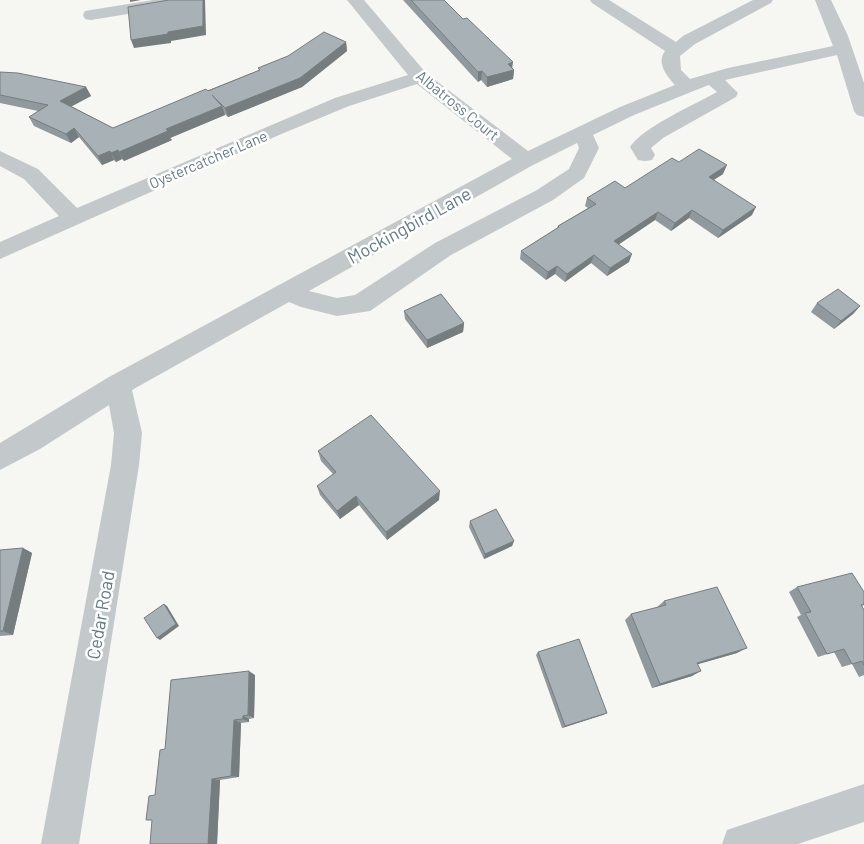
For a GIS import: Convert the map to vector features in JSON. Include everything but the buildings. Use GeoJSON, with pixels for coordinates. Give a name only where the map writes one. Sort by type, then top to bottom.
{"type":"FeatureCollection","features":[{"type":"Feature","properties":{"kind":"street"},"geometry":{"type":"LineString","coordinates":[[91,14],[183,0]]}},
{"type":"Feature","properties":{"kind":"street","name":"Albatross Court"},"geometry":{"type":"LineString","coordinates":[[355,0],[420,77],[526,160]]}},
{"type":"Feature","properties":{"kind":"street"},"geometry":{"type":"LineString","coordinates":[[598,0],[676,50]]}},
{"type":"Feature","properties":{"kind":"street"},"geometry":{"type":"LineString","coordinates":[[687,87],[672,71],[671,55],[689,40],[765,0]]}},
{"type":"Feature","properties":{"kind":"street"},"geometry":{"type":"LineString","coordinates":[[823,0],[839,36],[864,111]]}},
{"type":"Feature","properties":{"kind":"street","name":"Mockingbird Lane"},"geometry":{"type":"LineString","coordinates":[[0,457],[118,385],[526,160],[627,111],[712,78],[842,49]]}},
{"type":"Feature","properties":{"kind":"street"},"geometry":{"type":"LineString","coordinates":[[645,155],[640,147],[656,134],[755,78],[757,72],[755,68]]}},
{"type":"Feature","properties":{"kind":"street","name":"Oystercatcher Lane"},"geometry":{"type":"LineString","coordinates":[[0,251],[73,217],[333,106],[420,77]]}},
{"type":"Feature","properties":{"kind":"street"},"geometry":{"type":"LineString","coordinates":[[712,78],[729,93]]}},
{"type":"Feature","properties":{"kind":"street"},"geometry":{"type":"LineString","coordinates":[[292,290],[301,298],[337,307],[361,304],[443,249],[545,195],[577,173],[589,148],[582,133]]}},
{"type":"Feature","properties":{"kind":"street"},"geometry":{"type":"LineString","coordinates":[[0,158],[30,174],[73,217]]}},
{"type":"Feature","properties":{"kind":"street","name":"Cedar Road"},"geometry":{"type":"LineString","coordinates":[[60,844],[125,465],[128,433],[118,385]]}},
{"type":"Feature","properties":{"kind":"street"},"geometry":{"type":"LineString","coordinates":[[741,844],[864,803]]}}]}
